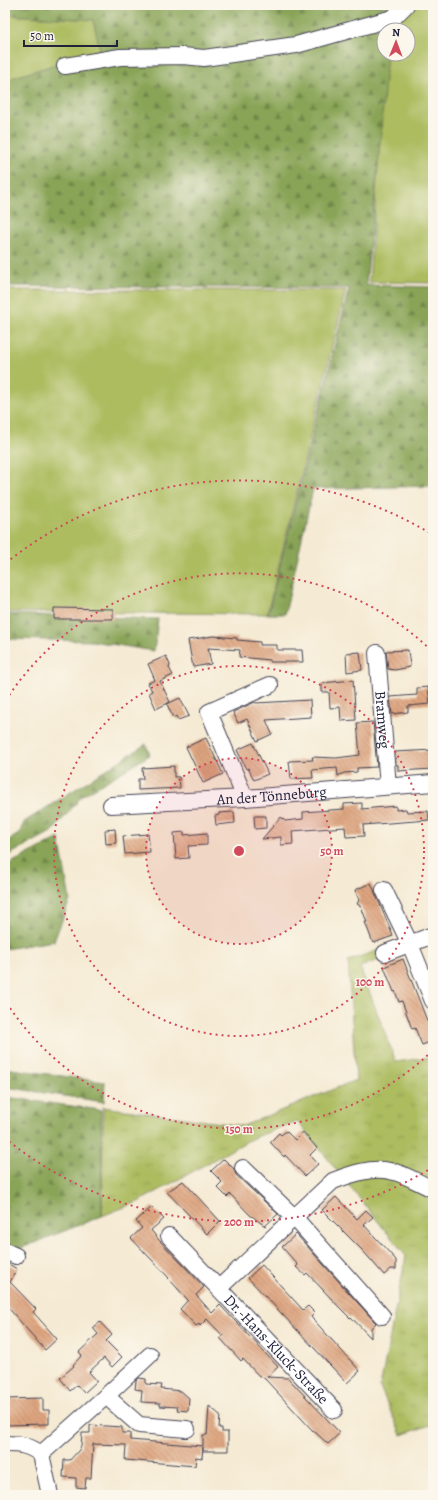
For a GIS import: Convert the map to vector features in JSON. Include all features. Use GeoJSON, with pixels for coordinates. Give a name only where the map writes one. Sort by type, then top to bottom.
{"type":"FeatureCollection","features":[{"type":"Feature","properties":{"kind":"street"},"geometry":{"type":"LineString","coordinates":[[65,66],[120,57],[183,56],[204,58],[296,45],[393,18],[406,5]]}},
{"type":"Feature","properties":{"kind":"street","name":"Bramweg"},"geometry":{"type":"LineString","coordinates":[[377,653],[388,786]]}},
{"type":"Feature","properties":{"kind":"street"},"geometry":{"type":"LineString","coordinates":[[245,798],[209,712],[270,685]]}},
{"type":"Feature","properties":{"kind":"street","name":"An der Tönneburg"},"geometry":{"type":"LineString","coordinates":[[111,805],[245,798],[433,783]]}},
{"type":"Feature","properties":{"kind":"street"},"geometry":{"type":"LineString","coordinates":[[384,890],[410,944],[433,1001]]}},
{"type":"Feature","properties":{"kind":"street"},"geometry":{"type":"LineString","coordinates":[[385,953],[433,935]]}},
{"type":"Feature","properties":{"kind":"street"},"geometry":{"type":"LineString","coordinates":[[244,1168],[294,1217],[382,1316]]}},
{"type":"Feature","properties":{"kind":"street","name":"Dr.-Hans-Kluck-Straße"},"geometry":{"type":"LineString","coordinates":[[220,1288],[333,1181],[351,1174],[375,1170],[391,1171],[433,1189]]}},
{"type":"Feature","properties":{"kind":"street","name":"Dr.-Hans-Kluck-Straße"},"geometry":{"type":"LineString","coordinates":[[169,1236],[220,1288],[334,1410]]}},
{"type":"Feature","properties":{"kind":"street"},"geometry":{"type":"LineString","coordinates":[[41,1454],[106,1396],[150,1354]]}},
{"type":"Feature","properties":{"kind":"street"},"geometry":{"type":"LineString","coordinates":[[106,1396],[139,1425],[188,1429]]}},
{"type":"Feature","properties":{"kind":"street"},"geometry":{"type":"LineString","coordinates":[[5,1444],[16,1444],[30,1447],[41,1454],[50,1495]]}},
{"type":"Feature","properties":{"kind":"green space"},"geometry":{"type":"Polygon","coordinates":[[[5,5],[394,5],[392,22],[376,22],[376,62],[388,62],[366,285],[433,287],[433,486],[313,489],[285,614],[268,614],[349,288],[5,286],[5,80],[100,51],[93,20],[5,15],[5,5]]]}},
{"type":"Feature","properties":{"kind":"green space"},"geometry":{"type":"Polygon","coordinates":[[[390,5],[433,5],[433,283],[369,282],[386,62],[416,62],[416,22],[389,22],[390,5]]]}},
{"type":"Feature","properties":{"kind":"green space"},"geometry":{"type":"Polygon","coordinates":[[[5,15],[93,20],[100,50],[5,80],[5,15]]]}},
{"type":"Feature","properties":{"kind":"green space"},"geometry":{"type":"Polygon","coordinates":[[[5,290],[346,290],[267,614],[5,612],[5,290]]]}},
{"type":"Feature","properties":{"kind":"green space"},"geometry":{"type":"Polygon","coordinates":[[[5,614],[158,619],[154,651],[92,641],[5,639],[5,614]]]}},
{"type":"Feature","properties":{"kind":"green space"},"geometry":{"type":"Polygon","coordinates":[[[146,744],[150,755],[82,796],[53,831],[5,857],[5,842],[19,834],[24,822],[146,744]]]}},
{"type":"Feature","properties":{"kind":"green space"},"geometry":{"type":"Polygon","coordinates":[[[59,838],[70,900],[54,941],[5,949],[5,866],[59,838]]]}},
{"type":"Feature","properties":{"kind":"green space"},"geometry":{"type":"Polygon","coordinates":[[[398,943],[402,952],[360,967],[396,1062],[431,1057],[433,1061],[433,1093],[428,1095],[433,1157],[433,1424],[401,1435],[380,1387],[406,1256],[297,1121],[251,1139],[140,1201],[102,1216],[103,1107],[243,1126],[356,1080],[348,961],[398,943]]]}},
{"type":"Feature","properties":{"kind":"green space"},"geometry":{"type":"Polygon","coordinates":[[[5,1068],[105,1082],[104,1102],[5,1087],[5,1068]]]}},
{"type":"Feature","properties":{"kind":"green space"},"geometry":{"type":"Polygon","coordinates":[[[5,1097],[101,1110],[102,1216],[19,1249],[5,1244],[5,1097]]]}},
{"type":"Feature","properties":{"kind":"building"},"geometry":{"type":"Polygon","coordinates":[[[54,608],[113,609],[113,619],[54,619],[54,608]]]}},
{"type":"Feature","properties":{"kind":"building"},"geometry":{"type":"Polygon","coordinates":[[[213,636],[260,642],[260,645],[277,645],[277,650],[302,650],[303,662],[270,662],[270,660],[239,657],[240,650],[208,648],[211,664],[193,667],[188,640],[213,636]]]}},
{"type":"Feature","properties":{"kind":"building"},"geometry":{"type":"Polygon","coordinates":[[[408,650],[410,667],[395,670],[388,669],[386,651],[408,650]]]}},
{"type":"Feature","properties":{"kind":"building"},"geometry":{"type":"Polygon","coordinates":[[[360,652],[362,670],[347,672],[346,653],[360,652]]]}},
{"type":"Feature","properties":{"kind":"building"},"geometry":{"type":"Polygon","coordinates":[[[166,656],[170,665],[169,668],[173,675],[160,681],[170,702],[156,709],[149,693],[152,691],[148,683],[155,680],[148,664],[166,656]]]}},
{"type":"Feature","properties":{"kind":"building"},"geometry":{"type":"Polygon","coordinates":[[[353,680],[356,720],[341,721],[340,707],[330,708],[329,692],[322,692],[322,683],[353,680]]]}},
{"type":"Feature","properties":{"kind":"building"},"geometry":{"type":"Polygon","coordinates":[[[428,687],[430,704],[408,706],[408,712],[392,714],[390,697],[417,695],[417,688],[428,687]]]}},
{"type":"Feature","properties":{"kind":"building"},"geometry":{"type":"Polygon","coordinates":[[[180,698],[189,716],[178,720],[176,716],[173,718],[167,704],[180,698]]]}},
{"type":"Feature","properties":{"kind":"building"},"geometry":{"type":"Polygon","coordinates":[[[310,700],[311,717],[266,720],[272,734],[257,741],[247,719],[238,723],[233,712],[255,702],[310,700]]]}},
{"type":"Feature","properties":{"kind":"building"},"geometry":{"type":"Polygon","coordinates":[[[373,722],[377,767],[357,768],[357,772],[344,773],[338,776],[337,768],[312,770],[313,778],[291,779],[289,761],[313,760],[312,757],[336,758],[360,755],[357,723],[373,722]]]}},
{"type":"Feature","properties":{"kind":"building"},"geometry":{"type":"Polygon","coordinates":[[[206,738],[223,774],[203,783],[186,747],[206,738]]]}},
{"type":"Feature","properties":{"kind":"building"},"geometry":{"type":"Polygon","coordinates":[[[253,743],[268,774],[254,780],[248,768],[246,769],[237,750],[253,743]]]}},
{"type":"Feature","properties":{"kind":"building"},"geometry":{"type":"Polygon","coordinates":[[[433,750],[433,769],[398,771],[395,752],[433,750]]]}},
{"type":"Feature","properties":{"kind":"building"},"geometry":{"type":"Polygon","coordinates":[[[174,766],[174,777],[179,777],[180,788],[138,790],[138,779],[143,779],[142,768],[174,766]]]}},
{"type":"Feature","properties":{"kind":"building"},"geometry":{"type":"Polygon","coordinates":[[[362,803],[362,809],[396,806],[396,810],[406,809],[407,812],[428,811],[429,820],[363,825],[364,836],[346,837],[345,827],[292,831],[293,844],[281,845],[281,837],[262,839],[281,817],[285,821],[303,819],[303,812],[344,809],[344,804],[362,803]]]}},
{"type":"Feature","properties":{"kind":"building"},"geometry":{"type":"Polygon","coordinates":[[[234,812],[235,823],[216,825],[215,816],[219,815],[219,813],[234,812]]]}},
{"type":"Feature","properties":{"kind":"building"},"geometry":{"type":"Polygon","coordinates":[[[254,816],[266,816],[266,828],[255,829],[254,816]]]}},
{"type":"Feature","properties":{"kind":"building"},"geometry":{"type":"Polygon","coordinates":[[[115,829],[116,843],[106,844],[105,830],[115,829]]]}},
{"type":"Feature","properties":{"kind":"building"},"geometry":{"type":"Polygon","coordinates":[[[184,832],[184,835],[207,833],[207,845],[188,846],[189,858],[176,859],[174,833],[184,832]]]}},
{"type":"Feature","properties":{"kind":"building"},"geometry":{"type":"Polygon","coordinates":[[[148,834],[150,852],[125,854],[123,836],[148,834]]]}},
{"type":"Feature","properties":{"kind":"building"},"geometry":{"type":"Polygon","coordinates":[[[371,883],[393,936],[373,943],[361,906],[357,904],[359,900],[355,890],[371,883]]]}},
{"type":"Feature","properties":{"kind":"building"},"geometry":{"type":"Polygon","coordinates":[[[403,959],[433,1036],[433,1041],[422,1045],[415,1028],[412,1029],[402,1001],[399,1002],[384,967],[403,959]]]}},
{"type":"Feature","properties":{"kind":"building"},"geometry":{"type":"Polygon","coordinates":[[[286,1131],[295,1140],[303,1132],[317,1148],[310,1155],[318,1164],[305,1176],[270,1142],[279,1133],[281,1135],[286,1131]]]}},
{"type":"Feature","properties":{"kind":"building"},"geometry":{"type":"Polygon","coordinates":[[[224,1159],[234,1169],[236,1175],[278,1214],[265,1226],[250,1215],[230,1194],[227,1197],[217,1187],[222,1182],[211,1171],[224,1159]]]}},
{"type":"Feature","properties":{"kind":"building"},"geometry":{"type":"Polygon","coordinates":[[[183,1181],[220,1221],[207,1234],[167,1192],[183,1181]]]}},
{"type":"Feature","properties":{"kind":"building"},"geometry":{"type":"Polygon","coordinates":[[[336,1197],[357,1219],[366,1210],[373,1217],[364,1225],[396,1260],[396,1269],[391,1269],[384,1275],[364,1252],[322,1210],[336,1197]]]}},
{"type":"Feature","properties":{"kind":"building"},"geometry":{"type":"Polygon","coordinates":[[[152,1207],[164,1219],[151,1230],[204,1287],[196,1295],[212,1313],[220,1305],[278,1367],[267,1377],[288,1378],[340,1433],[328,1444],[314,1432],[265,1379],[259,1376],[243,1359],[241,1361],[220,1338],[223,1336],[207,1319],[200,1326],[199,1324],[196,1326],[180,1309],[188,1300],[131,1238],[142,1228],[136,1221],[152,1207]]]}},
{"type":"Feature","properties":{"kind":"building"},"geometry":{"type":"Polygon","coordinates":[[[296,1234],[376,1323],[371,1328],[371,1338],[307,1273],[305,1275],[296,1267],[298,1265],[282,1247],[296,1234]]]}},
{"type":"Feature","properties":{"kind":"building"},"geometry":{"type":"Polygon","coordinates":[[[5,1262],[17,1269],[10,1282],[36,1309],[33,1312],[57,1339],[45,1350],[5,1304],[5,1262]]]}},
{"type":"Feature","properties":{"kind":"building"},"geometry":{"type":"Polygon","coordinates":[[[262,1265],[303,1310],[308,1306],[315,1313],[311,1317],[360,1371],[347,1383],[248,1278],[262,1265]]]}},
{"type":"Feature","properties":{"kind":"building"},"geometry":{"type":"Polygon","coordinates":[[[100,1322],[112,1335],[106,1341],[122,1357],[112,1367],[104,1358],[89,1372],[97,1381],[84,1393],[77,1385],[70,1391],[60,1378],[74,1366],[73,1365],[82,1355],[79,1352],[98,1334],[93,1328],[100,1322]]]}},
{"type":"Feature","properties":{"kind":"building"},"geometry":{"type":"Polygon","coordinates":[[[139,1378],[146,1379],[146,1384],[162,1385],[161,1389],[181,1391],[189,1398],[188,1411],[177,1410],[178,1407],[160,1406],[160,1403],[141,1402],[142,1390],[135,1389],[136,1381],[139,1378]]]}},
{"type":"Feature","properties":{"kind":"building"},"geometry":{"type":"Polygon","coordinates":[[[43,1398],[43,1410],[49,1410],[49,1424],[5,1425],[5,1399],[43,1398]]]}},
{"type":"Feature","properties":{"kind":"building"},"geometry":{"type":"Polygon","coordinates":[[[209,1406],[220,1415],[219,1428],[222,1428],[222,1432],[228,1432],[228,1451],[203,1451],[203,1447],[202,1458],[196,1457],[195,1466],[125,1460],[126,1445],[93,1444],[91,1478],[86,1478],[85,1488],[76,1487],[76,1478],[63,1477],[64,1460],[70,1460],[79,1450],[81,1446],[82,1433],[90,1433],[90,1425],[122,1427],[122,1433],[130,1433],[130,1440],[203,1446],[203,1435],[207,1435],[209,1406]]]}}]}
